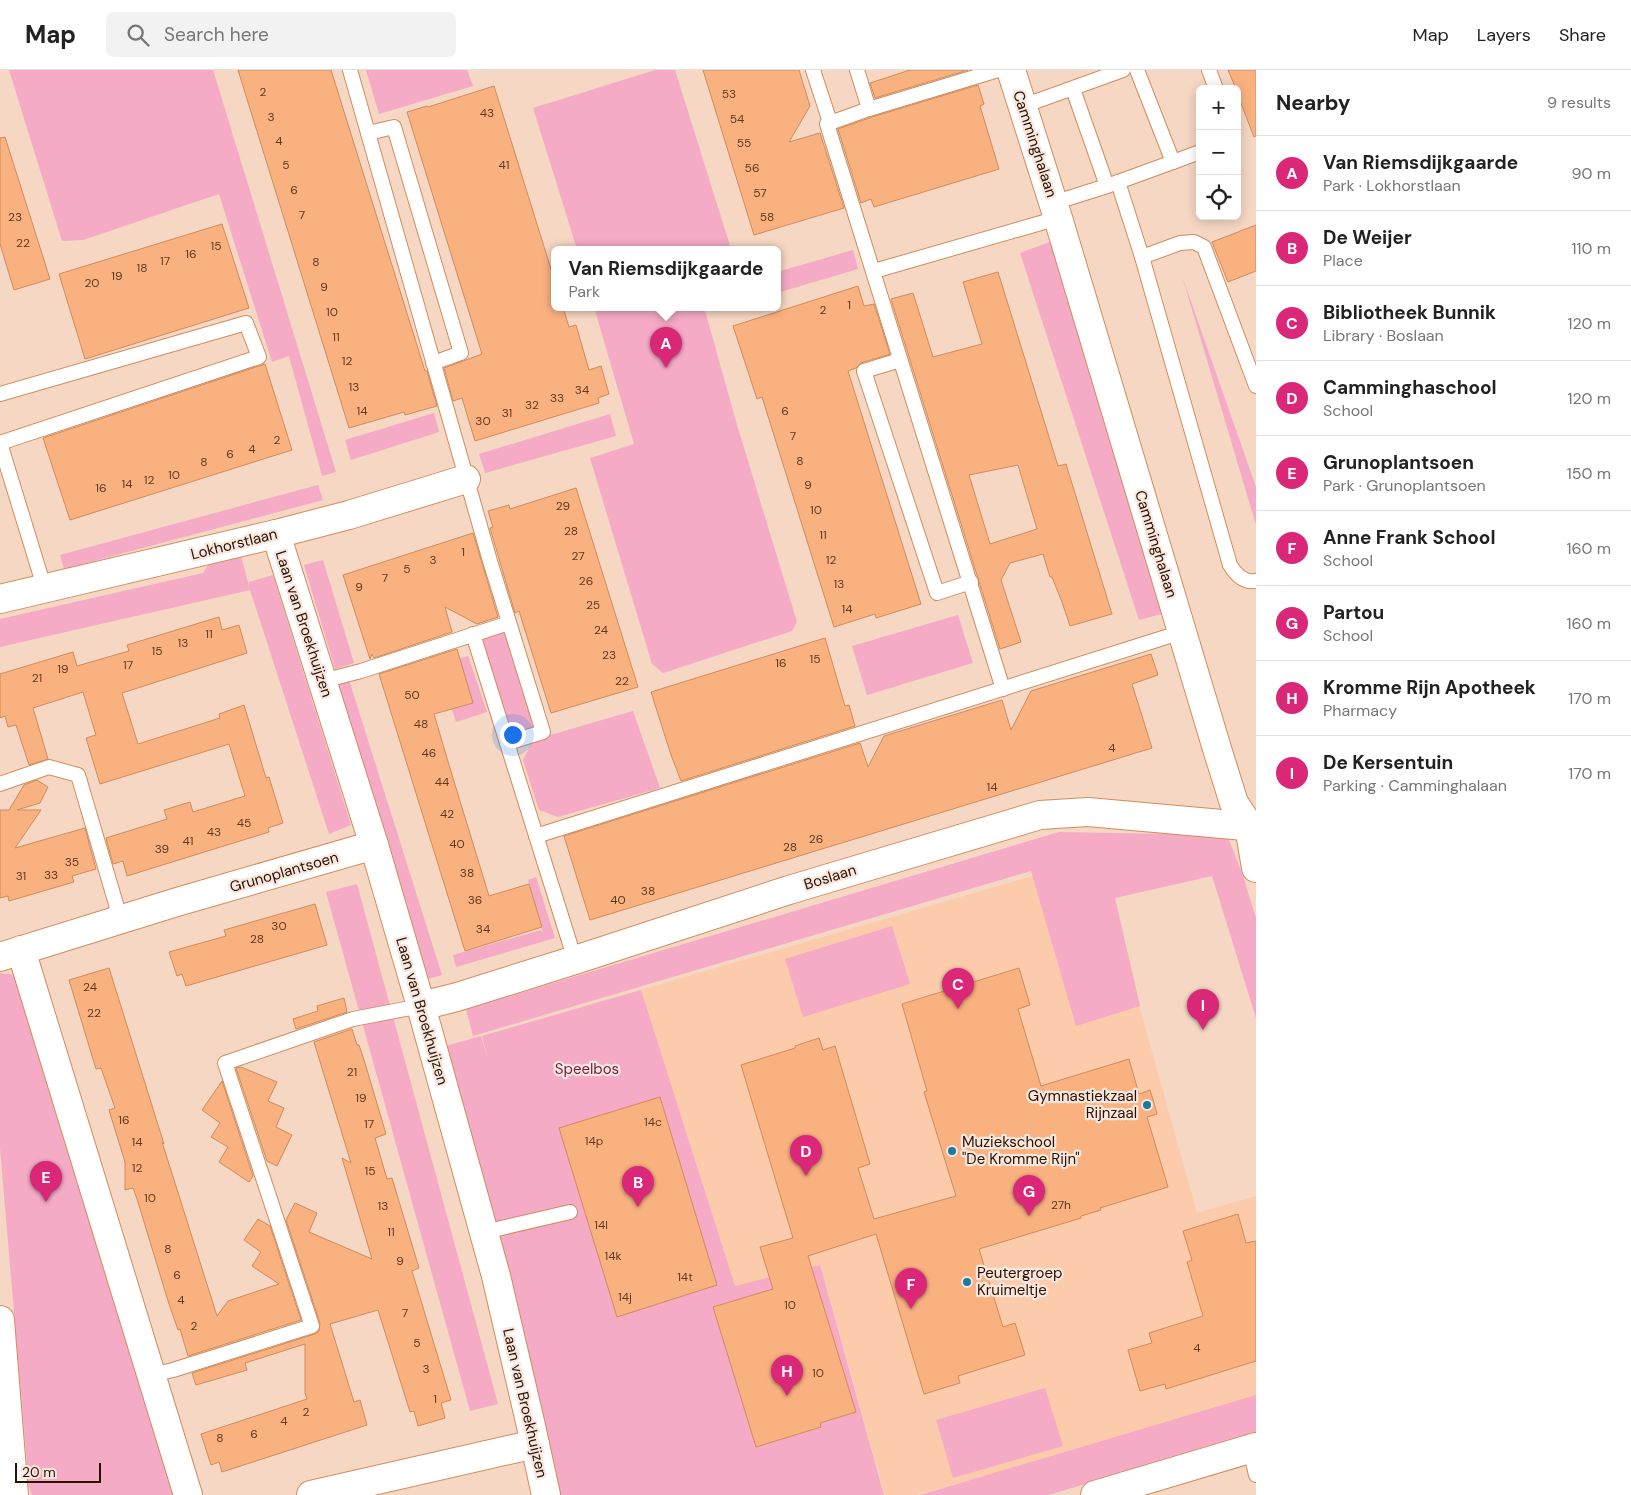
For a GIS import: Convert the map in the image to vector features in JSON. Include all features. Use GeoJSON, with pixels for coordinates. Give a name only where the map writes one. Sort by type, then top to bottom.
{"type":"FeatureCollection","features":[{"type":"Feature","properties":{"kind":"street","name":"Camminghalaan"},"geometry":{"type":"LineString","coordinates":[[1011,70],[1056,211],[1234,803],[1252,827],[1256,868]]}},
{"type":"Feature","properties":{"kind":"street","name":"Lokhorstlaan"},"geometry":{"type":"LineString","coordinates":[[0,599],[45,590],[276,534],[349,515],[466,479]]}},
{"type":"Feature","properties":{"kind":"street","name":"Laan van Broekhuijzen"},"geometry":{"type":"LineString","coordinates":[[276,534],[374,845],[421,1006],[496,1276],[546,1495]]}},
{"type":"Feature","properties":{"kind":"street","name":"Boslaan"},"geometry":{"type":"LineString","coordinates":[[421,1006],[457,997],[575,960],[780,892],[1040,815],[1088,812],[1252,827]]}},
{"type":"Feature","properties":{"kind":"street","name":"Grunoplantsoen"},"geometry":{"type":"LineString","coordinates":[[188,1495],[152,1375],[11,954],[374,845]]}},
{"type":"Feature","properties":{"kind":"street"},"geometry":{"type":"LineString","coordinates":[[0,1320],[14,1495]]}},
{"type":"Feature","properties":{"kind":"street"},"geometry":{"type":"LineString","coordinates":[[311,1495],[535,1444]]}},
{"type":"Feature","properties":{"kind":"street"},"geometry":{"type":"LineString","coordinates":[[1095,1495],[1254,1457]]}},
{"type":"Feature","properties":{"kind":"lane"},"geometry":{"type":"LineString","coordinates":[[350,70],[466,479],[543,732],[507,743]]}},
{"type":"Feature","properties":{"kind":"lane"},"geometry":{"type":"LineString","coordinates":[[813,70],[830,122]]}},
{"type":"Feature","properties":{"kind":"lane"},"geometry":{"type":"LineString","coordinates":[[857,70],[869,109]]}},
{"type":"Feature","properties":{"kind":"lane"},"geometry":{"type":"LineString","coordinates":[[998,70],[869,109],[827,124],[1003,689]]}},
{"type":"Feature","properties":{"kind":"lane"},"geometry":{"type":"LineString","coordinates":[[1023,106],[1123,70]]}},
{"type":"Feature","properties":{"kind":"lane"},"geometry":{"type":"LineString","coordinates":[[1137,70],[1173,162]]}},
{"type":"Feature","properties":{"kind":"lane"},"geometry":{"type":"LineString","coordinates":[[1209,70],[1215,85]]}},
{"type":"Feature","properties":{"kind":"lane"},"geometry":{"type":"LineString","coordinates":[[1073,89],[1142,257],[1230,565],[1237,576],[1250,582],[1256,581]]}},
{"type":"Feature","properties":{"kind":"lane"},"geometry":{"type":"LineString","coordinates":[[368,133],[394,127],[461,353],[433,363]]}},
{"type":"Feature","properties":{"kind":"lane"},"geometry":{"type":"LineString","coordinates":[[1056,211],[1112,184],[1196,153]]}},
{"type":"Feature","properties":{"kind":"lane","name":"Camminghalaan"},"geometry":{"type":"LineString","coordinates":[[874,271],[1056,211]]}},
{"type":"Feature","properties":{"kind":"lane"},"geometry":{"type":"LineString","coordinates":[[1142,257],[1180,243],[1194,242],[1204,247],[1256,386]]}},
{"type":"Feature","properties":{"kind":"lane"},"geometry":{"type":"LineString","coordinates":[[0,394],[246,323],[259,357],[0,443],[45,590]]}},
{"type":"Feature","properties":{"kind":"lane"},"geometry":{"type":"LineString","coordinates":[[900,360],[864,370],[937,594],[970,582]]}},
{"type":"Feature","properties":{"kind":"lane"},"geometry":{"type":"LineString","coordinates":[[322,680],[361,671],[509,623]]}},
{"type":"Feature","properties":{"kind":"lane"},"geometry":{"type":"LineString","coordinates":[[536,836],[1182,632]]}},
{"type":"Feature","properties":{"kind":"lane"},"geometry":{"type":"LineString","coordinates":[[473,634],[575,960]]}},
{"type":"Feature","properties":{"kind":"lane"},"geometry":{"type":"LineString","coordinates":[[0,784],[49,767],[78,775],[116,904],[119,921]]}},
{"type":"Feature","properties":{"kind":"lane"},"geometry":{"type":"LineString","coordinates":[[152,1375],[312,1326],[225,1063],[353,1019],[421,1006]]}},
{"type":"Feature","properties":{"kind":"lane"},"geometry":{"type":"LineString","coordinates":[[484,1232],[570,1212]]}},
{"type":"Feature","properties":{"kind":"shaded area"},"geometry":{"type":"Polygon","coordinates":[[[1067,866],[1110,901],[1197,1213],[1256,1196],[1256,1396],[1101,1443],[916,1495],[885,1495],[820,1265],[735,1287],[678,1106],[513,1153],[482,1036],[1067,866]]]}},
{"type":"Feature","properties":{"kind":"green space"},"geometry":{"type":"Polygon","coordinates":[[[9,70],[213,70],[336,472],[322,476],[289,356],[272,362],[219,194],[83,240],[62,241],[9,70]]]}},
{"type":"Feature","properties":{"kind":"green space"},"geometry":{"type":"Polygon","coordinates":[[[366,70],[467,70],[473,86],[379,114],[366,70]]]}},
{"type":"Feature","properties":{"kind":"green space"},"geometry":{"type":"Polygon","coordinates":[[[655,70],[675,70],[730,246],[576,246],[533,108],[655,70]]]}},
{"type":"Feature","properties":{"kind":"green space"},"geometry":{"type":"Polygon","coordinates":[[[1058,239],[1176,610],[1139,620],[1020,253],[1058,239]]]}},
{"type":"Feature","properties":{"kind":"green space"},"geometry":{"type":"Polygon","coordinates":[[[853,250],[858,269],[781,292],[781,271],[853,250]]]}},
{"type":"Feature","properties":{"kind":"green space"},"geometry":{"type":"Polygon","coordinates":[[[1182,276],[1256,487],[1256,525],[1182,276]]]}},
{"type":"Feature","properties":{"kind":"green space"},"geometry":{"type":"Polygon","coordinates":[[[595,311],[705,311],[737,425],[797,622],[792,631],[663,673],[652,664],[590,458],[634,444],[595,311]]]}},
{"type":"Feature","properties":{"kind":"green space"},"geometry":{"type":"Polygon","coordinates":[[[434,413],[439,432],[351,460],[345,440],[434,413]]]}},
{"type":"Feature","properties":{"kind":"green space"},"geometry":{"type":"Polygon","coordinates":[[[610,414],[616,436],[485,473],[479,454],[610,414]]]}},
{"type":"Feature","properties":{"kind":"green space"},"geometry":{"type":"Polygon","coordinates":[[[318,485],[323,500],[64,569],[60,555],[318,485]]]}},
{"type":"Feature","properties":{"kind":"green space"},"geometry":{"type":"Polygon","coordinates":[[[241,556],[249,586],[249,582],[273,575],[351,825],[329,834],[250,590],[0,647],[0,619],[203,573],[210,562],[241,556]]]}},
{"type":"Feature","properties":{"kind":"green space"},"geometry":{"type":"Polygon","coordinates":[[[323,560],[354,663],[335,669],[304,565],[323,560]]]}},
{"type":"Feature","properties":{"kind":"green space"},"geometry":{"type":"Polygon","coordinates":[[[958,615],[973,663],[867,695],[852,646],[958,615]]]}},
{"type":"Feature","properties":{"kind":"green space"},"geometry":{"type":"Polygon","coordinates":[[[506,627],[540,728],[511,737],[478,636],[506,627]]]}},
{"type":"Feature","properties":{"kind":"green space"},"geometry":{"type":"Polygon","coordinates":[[[468,656],[487,712],[456,722],[438,665],[468,656]]]}},
{"type":"Feature","properties":{"kind":"green space"},"geometry":{"type":"Polygon","coordinates":[[[349,680],[442,975],[428,979],[338,683],[349,680]]]}},
{"type":"Feature","properties":{"kind":"green space"},"geometry":{"type":"Polygon","coordinates":[[[633,711],[660,788],[558,817],[539,810],[523,760],[533,740],[633,711]]]}},
{"type":"Feature","properties":{"kind":"green space"},"geometry":{"type":"Polygon","coordinates":[[[1059,832],[1227,835],[1243,876],[1256,918],[1256,1018],[1212,876],[1115,898],[1140,1006],[1076,1026],[1031,871],[473,1036],[466,1009],[1059,832]]]}},
{"type":"Feature","properties":{"kind":"green space"},"geometry":{"type":"Polygon","coordinates":[[[536,877],[555,938],[456,967],[453,955],[541,930],[543,933],[528,880],[536,877]]]}},
{"type":"Feature","properties":{"kind":"green space"},"geometry":{"type":"Polygon","coordinates":[[[357,884],[498,1404],[470,1411],[326,892],[357,884]]]}},
{"type":"Feature","properties":{"kind":"green space"},"geometry":{"type":"Polygon","coordinates":[[[892,926],[910,984],[803,1017],[785,959],[892,926]]]}},
{"type":"Feature","properties":{"kind":"green space"},"geometry":{"type":"Polygon","coordinates":[[[0,973],[14,975],[23,991],[176,1495],[32,1495],[29,1487],[0,1148],[0,973]]]}},
{"type":"Feature","properties":{"kind":"green space","name":"Speelbos"},"geometry":{"type":"Polygon","coordinates":[[[641,990],[735,1286],[820,1265],[884,1495],[559,1495],[446,1046],[481,1036],[489,1062],[482,1036],[641,990]]]}},
{"type":"Feature","properties":{"kind":"green space"},"geometry":{"type":"Polygon","coordinates":[[[1045,1388],[1063,1446],[953,1478],[936,1420],[1045,1388]]]}},
{"type":"Feature","properties":{"kind":"green space"},"geometry":{"type":"Polygon","coordinates":[[[1256,1395],[1256,1434],[1048,1495],[920,1495],[1256,1395]]]}},
{"type":"Feature","properties":{"kind":"building"},"geometry":{"type":"Polygon","coordinates":[[[238,70],[331,70],[437,406],[405,415],[404,412],[349,428],[238,70]]]}},
{"type":"Feature","properties":{"kind":"building"},"geometry":{"type":"Polygon","coordinates":[[[703,70],[799,70],[810,106],[789,142],[820,133],[844,208],[754,235],[703,70]]]}},
{"type":"Feature","properties":{"kind":"building"},"geometry":{"type":"Polygon","coordinates":[[[910,70],[968,70],[875,98],[870,83],[910,70]]]}},
{"type":"Feature","properties":{"kind":"building"},"geometry":{"type":"Polygon","coordinates":[[[1228,70],[1256,70],[1256,136],[1254,137],[1241,103],[1241,85],[1234,85],[1228,70]]]}},
{"type":"Feature","properties":{"kind":"building"},"geometry":{"type":"Polygon","coordinates":[[[978,85],[984,104],[980,106],[999,169],[874,207],[871,199],[861,203],[838,129],[978,85]]]}},
{"type":"Feature","properties":{"kind":"building"},"geometry":{"type":"Polygon","coordinates":[[[494,86],[551,269],[551,311],[564,311],[569,327],[576,325],[589,370],[601,366],[609,394],[598,398],[599,403],[475,441],[462,398],[453,401],[444,368],[482,354],[407,112],[494,86]]]}},
{"type":"Feature","properties":{"kind":"building"},"geometry":{"type":"Polygon","coordinates":[[[5,137],[50,279],[14,290],[0,244],[0,138],[5,137]]]}},
{"type":"Feature","properties":{"kind":"building"},"geometry":{"type":"Polygon","coordinates":[[[222,224],[249,308],[85,359],[59,274],[222,224]]]}},
{"type":"Feature","properties":{"kind":"building"},"geometry":{"type":"Polygon","coordinates":[[[1256,225],[1256,271],[1228,282],[1212,242],[1256,225]]]}},
{"type":"Feature","properties":{"kind":"building"},"geometry":{"type":"Polygon","coordinates":[[[998,272],[1058,466],[1066,464],[1112,614],[1070,626],[1052,577],[1050,577],[1043,554],[1010,563],[1001,580],[1021,642],[1000,649],[891,299],[913,293],[933,357],[982,344],[963,282],[998,272]],[[1018,465],[969,475],[990,544],[1037,529],[1018,465]]]}},
{"type":"Feature","properties":{"kind":"building"},"geometry":{"type":"Polygon","coordinates":[[[858,286],[864,306],[874,304],[890,354],[861,363],[856,368],[848,371],[921,604],[876,618],[875,614],[834,627],[762,397],[757,399],[733,326],[858,286]]]}},
{"type":"Feature","properties":{"kind":"building"},"geometry":{"type":"Polygon","coordinates":[[[265,364],[292,450],[70,520],[43,438],[265,364]]]}},
{"type":"Feature","properties":{"kind":"building"},"geometry":{"type":"Polygon","coordinates":[[[576,488],[638,687],[551,713],[519,611],[515,613],[490,528],[493,527],[488,511],[509,505],[510,509],[576,488]]]}},
{"type":"Feature","properties":{"kind":"building"},"geometry":{"type":"Polygon","coordinates":[[[473,533],[498,617],[477,624],[445,607],[452,632],[374,658],[372,654],[370,659],[343,575],[473,533]]]}},
{"type":"Feature","properties":{"kind":"building"},"geometry":{"type":"Polygon","coordinates":[[[219,617],[222,630],[239,625],[247,653],[122,693],[138,744],[220,718],[219,714],[244,705],[266,778],[269,777],[283,823],[268,828],[269,832],[127,876],[123,861],[113,864],[106,838],[167,819],[164,810],[190,802],[193,812],[245,796],[229,744],[100,784],[86,738],[96,735],[83,692],[33,708],[48,759],[29,765],[16,725],[8,727],[5,716],[0,718],[0,674],[73,652],[77,666],[129,651],[127,645],[219,617]]]}},
{"type":"Feature","properties":{"kind":"building"},"geometry":{"type":"Polygon","coordinates":[[[825,638],[845,706],[849,705],[855,726],[681,781],[651,692],[825,638]]]}},
{"type":"Feature","properties":{"kind":"building"},"geometry":{"type":"Polygon","coordinates":[[[457,649],[473,703],[434,714],[489,896],[529,884],[542,927],[465,951],[379,674],[457,649]]]}},
{"type":"Feature","properties":{"kind":"building"},"geometry":{"type":"Polygon","coordinates":[[[1151,654],[1158,675],[1132,684],[1152,748],[590,920],[564,836],[860,743],[868,767],[884,736],[1002,700],[1011,730],[1031,691],[1151,654]]]}},
{"type":"Feature","properties":{"kind":"building"},"geometry":{"type":"Polygon","coordinates":[[[37,780],[48,787],[40,803],[17,810],[41,810],[15,848],[85,828],[96,869],[72,876],[74,882],[9,901],[8,896],[0,898],[0,810],[9,810],[24,785],[37,780]]]}},
{"type":"Feature","properties":{"kind":"building"},"geometry":{"type":"Polygon","coordinates":[[[315,904],[327,945],[186,986],[182,974],[177,976],[169,952],[226,936],[224,930],[315,904]]]}},
{"type":"Feature","properties":{"kind":"building"},"geometry":{"type":"Polygon","coordinates":[[[109,968],[217,1316],[228,1301],[279,1284],[252,1266],[261,1252],[244,1240],[258,1219],[270,1226],[301,1320],[188,1356],[180,1329],[178,1330],[169,1304],[133,1188],[125,1190],[125,1162],[109,1110],[115,1108],[101,1068],[96,1069],[69,980],[109,968]]]}},
{"type":"Feature","properties":{"kind":"building"},"geometry":{"type":"Polygon","coordinates":[[[1019,968],[1030,1005],[1018,1009],[1041,1086],[1129,1059],[1139,1094],[1150,1090],[1154,1103],[1157,1114],[1147,1117],[1168,1187],[1100,1208],[1101,1210],[1081,1216],[1081,1218],[979,1249],[1003,1327],[1015,1323],[1025,1355],[958,1376],[960,1383],[924,1394],[876,1234],[808,1256],[856,1412],[820,1423],[821,1427],[756,1447],[713,1307],[773,1289],[760,1247],[793,1238],[741,1065],[795,1048],[795,1046],[819,1038],[823,1050],[835,1046],[870,1164],[858,1168],[874,1219],[956,1196],[924,1092],[927,1091],[902,1004],[1019,968]]]}},
{"type":"Feature","properties":{"kind":"building"},"geometry":{"type":"Polygon","coordinates":[[[344,998],[347,1012],[296,1029],[293,1019],[318,1011],[317,1006],[344,998]]]}},
{"type":"Feature","properties":{"kind":"building"},"geometry":{"type":"Polygon","coordinates":[[[352,1029],[365,1063],[386,1134],[375,1138],[387,1179],[392,1178],[419,1268],[412,1271],[451,1400],[441,1403],[445,1418],[418,1426],[414,1411],[410,1412],[378,1310],[330,1324],[354,1402],[360,1400],[367,1425],[222,1472],[219,1462],[211,1465],[201,1434],[307,1399],[305,1393],[305,1344],[245,1363],[247,1370],[196,1385],[192,1373],[315,1334],[319,1331],[320,1323],[286,1220],[295,1203],[317,1213],[309,1232],[372,1259],[342,1158],[351,1163],[314,1042],[352,1029]]]}},
{"type":"Feature","properties":{"kind":"building"},"geometry":{"type":"Polygon","coordinates":[[[241,1067],[277,1082],[268,1101],[284,1108],[276,1127],[292,1135],[277,1166],[267,1161],[236,1068],[241,1067]]]}},
{"type":"Feature","properties":{"kind":"building"},"geometry":{"type":"Polygon","coordinates":[[[222,1081],[253,1176],[249,1182],[219,1162],[228,1147],[211,1137],[220,1123],[202,1110],[222,1081]]]}},
{"type":"Feature","properties":{"kind":"building"},"geometry":{"type":"Polygon","coordinates":[[[660,1097],[717,1285],[617,1317],[559,1128],[660,1097]]]}},
{"type":"Feature","properties":{"kind":"building"},"geometry":{"type":"Polygon","coordinates":[[[1238,1214],[1246,1243],[1256,1241],[1256,1361],[1166,1389],[1165,1384],[1140,1391],[1128,1350],[1152,1343],[1149,1333],[1203,1316],[1187,1262],[1192,1260],[1183,1231],[1238,1214]]]}},
{"type":"Feature","properties":{"kind":"place","name":"Van Riemsdijkgaarde"},"geometry":{"type":"Point","coordinates":[666,368]}},
{"type":"Feature","properties":{"kind":"place","name":"Bibliotheek Bunnik"},"geometry":{"type":"Point","coordinates":[958,1009]}},
{"type":"Feature","properties":{"kind":"place","name":"De Kersentuin"},"geometry":{"type":"Point","coordinates":[1203,1030]}},
{"type":"Feature","properties":{"kind":"place","name":"Gymnastiekzaal Rijnzaal"},"geometry":{"type":"Point","coordinates":[1147,1105]}},
{"type":"Feature","properties":{"kind":"place","name":"Muziekschool \"De Kromme Rijn\""},"geometry":{"type":"Point","coordinates":[952,1151]}},
{"type":"Feature","properties":{"kind":"place","name":"Camminghaschool"},"geometry":{"type":"Point","coordinates":[806,1176]}},
{"type":"Feature","properties":{"kind":"place","name":"Grunoplantsoen"},"geometry":{"type":"Point","coordinates":[46,1202]}},
{"type":"Feature","properties":{"kind":"place","name":"De Weijer"},"geometry":{"type":"Point","coordinates":[638,1207]}},
{"type":"Feature","properties":{"kind":"place","name":"Partou"},"geometry":{"type":"Point","coordinates":[1029,1216]}},
{"type":"Feature","properties":{"kind":"place","name":"Peutergroep Kruimeltje"},"geometry":{"type":"Point","coordinates":[967,1282]}},
{"type":"Feature","properties":{"kind":"place","name":"Anne Frank School"},"geometry":{"type":"Point","coordinates":[911,1309]}},
{"type":"Feature","properties":{"kind":"place","name":"Kromme Rijn Apotheek"},"geometry":{"type":"Point","coordinates":[787,1396]}}]}
